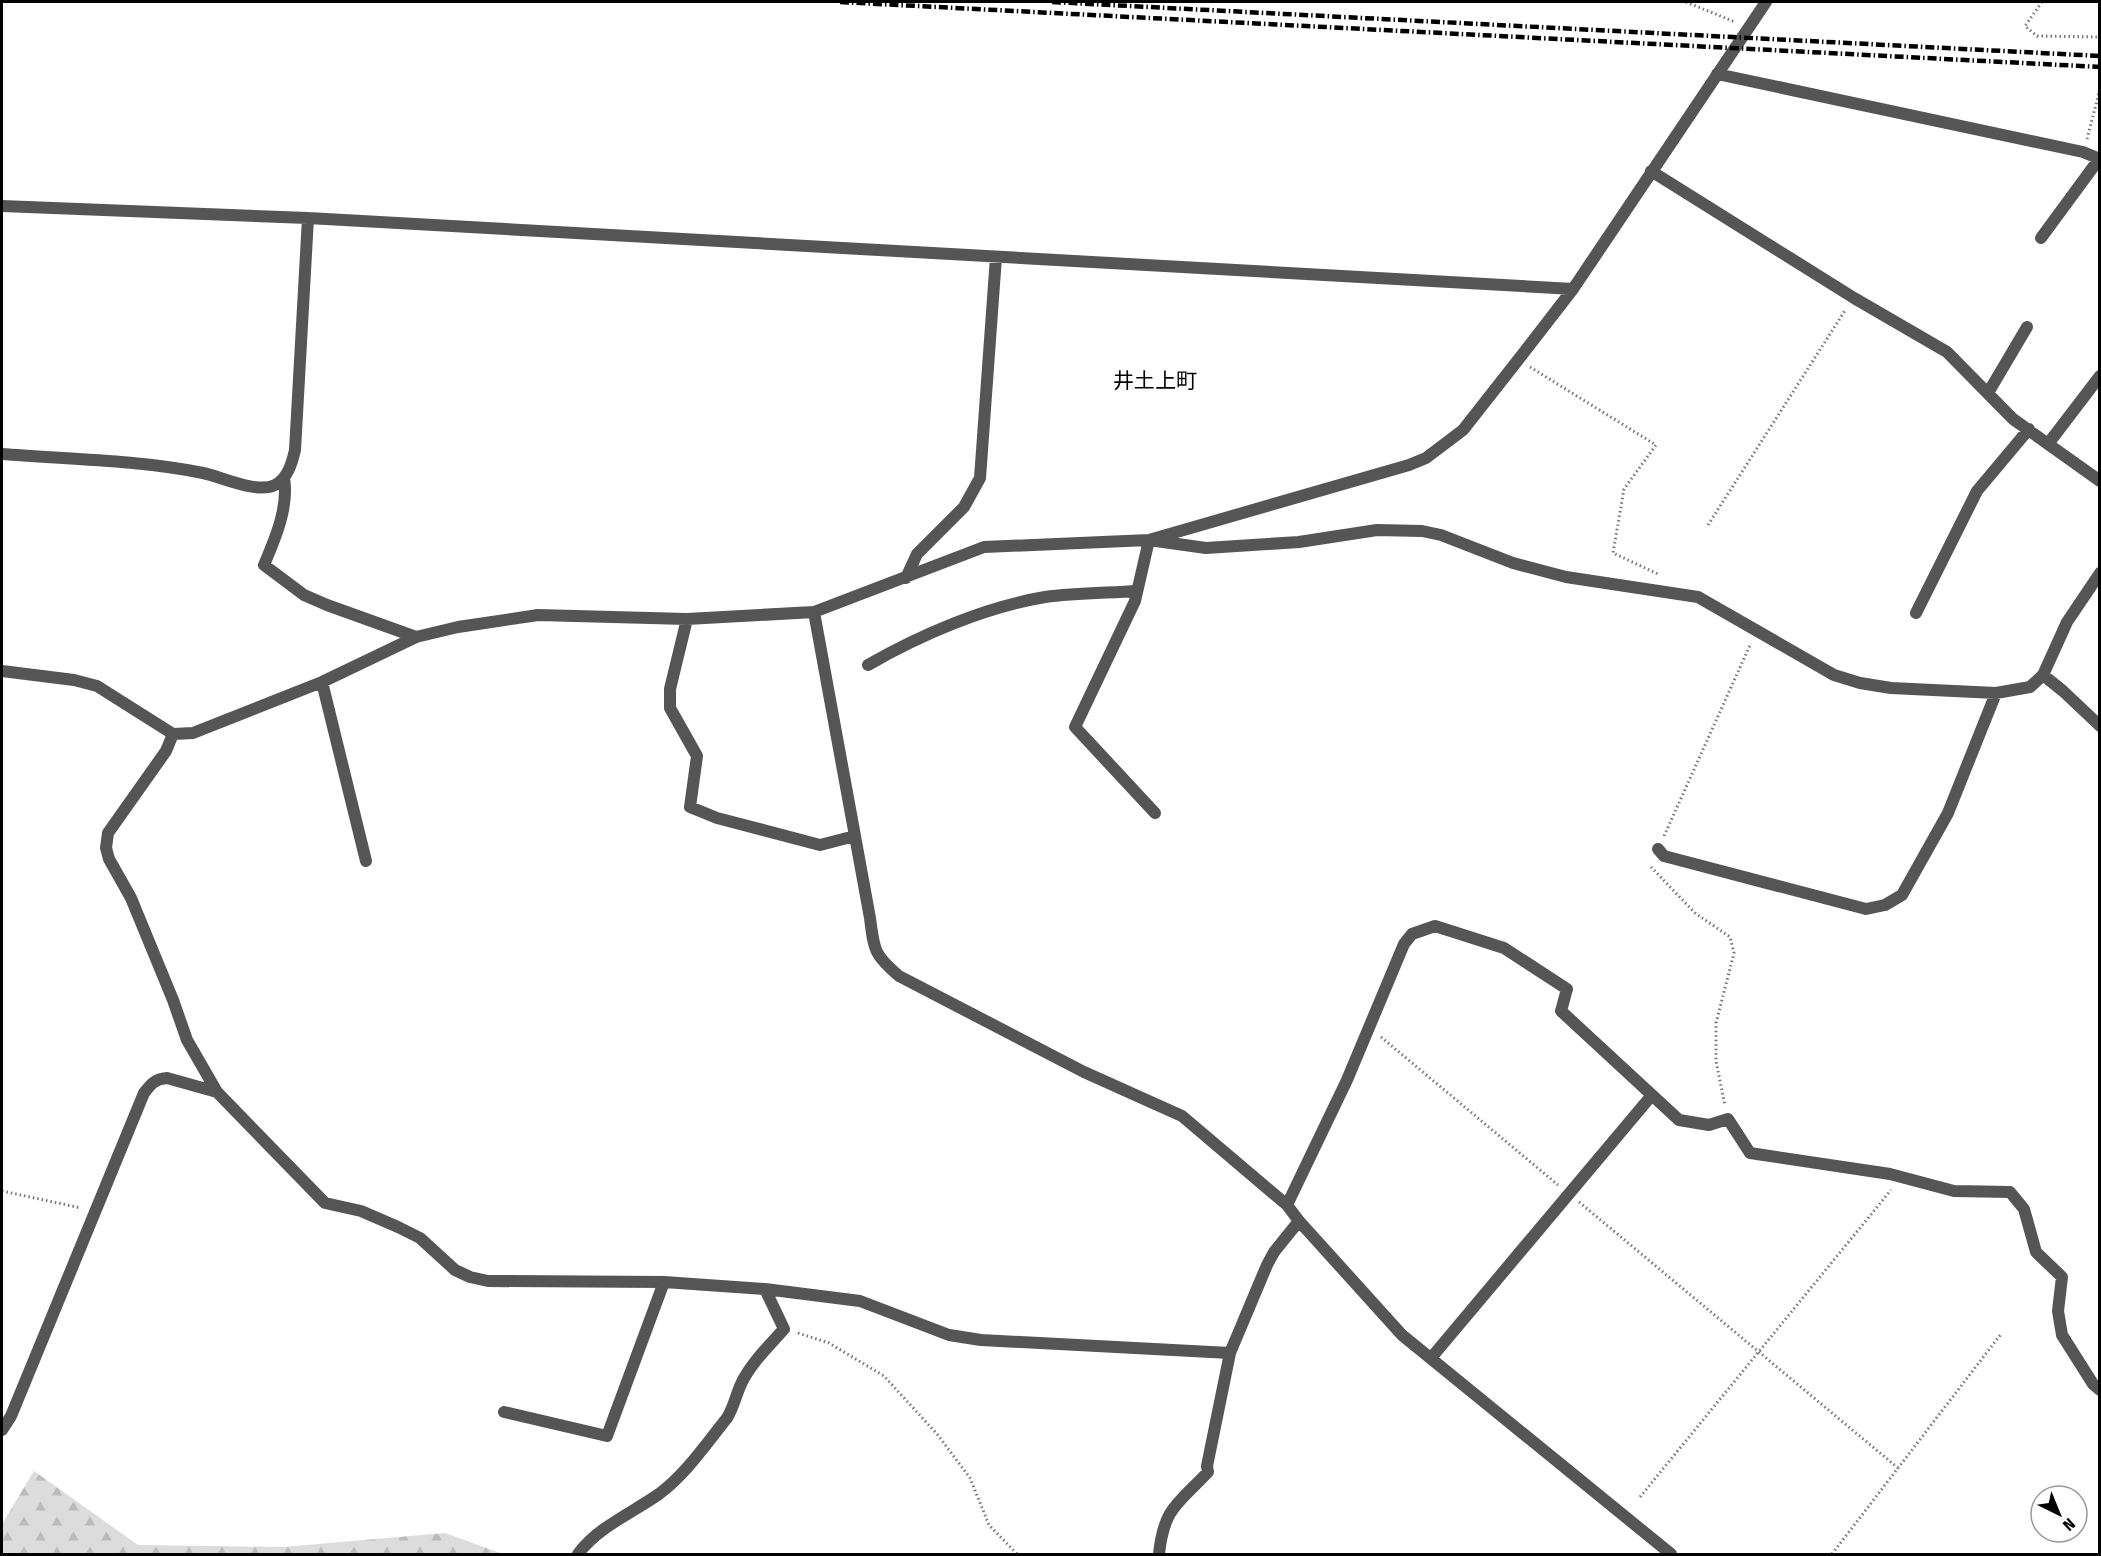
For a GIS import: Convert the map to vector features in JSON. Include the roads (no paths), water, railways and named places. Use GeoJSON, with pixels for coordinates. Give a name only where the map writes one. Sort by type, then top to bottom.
{"type":"FeatureCollection","features":[{"type":"Feature","properties":{"kind":"street"},"geometry":{"type":"LineString","coordinates":[[1149,540],[1387,472],[1426,458],[1463,430],[1573,289],[1766,2]]}},
{"type":"Feature","properties":{"kind":"street"},"geometry":{"type":"LineString","coordinates":[[1717,74],[2083,152],[2099,159],[2041,238]]}},
{"type":"Feature","properties":{"kind":"street"},"geometry":{"type":"LineString","coordinates":[[1651,171],[1854,298],[1947,352],[2013,418],[2100,481]]}},
{"type":"Feature","properties":{"kind":"street"},"geometry":{"type":"LineString","coordinates":[[2,206],[308,218],[1573,289]]}},
{"type":"Feature","properties":{"kind":"street"},"geometry":{"type":"LineString","coordinates":[[2,454],[157,466],[204,473],[255,487],[274,486],[284,478],[295,450],[308,218]]}},
{"type":"Feature","properties":{"kind":"street"},"geometry":{"type":"LineString","coordinates":[[906,578],[917,554],[964,507],[980,478],[996,257]]}},
{"type":"Feature","properties":{"kind":"street"},"geometry":{"type":"LineString","coordinates":[[1988,393],[2027,327]]}},
{"type":"Feature","properties":{"kind":"street"},"geometry":{"type":"LineString","coordinates":[[2048,444],[2100,376]]}},
{"type":"Feature","properties":{"kind":"street"},"geometry":{"type":"LineString","coordinates":[[1916,613],[1977,491],[2029,429]]}},
{"type":"Feature","properties":{"kind":"street"},"geometry":{"type":"LineString","coordinates":[[284,478],[287,492],[275,540],[264,565],[304,595],[416,637]]}},
{"type":"Feature","properties":{"kind":"street"},"geometry":{"type":"LineString","coordinates":[[2,671],[74,680],[97,687],[173,734],[192,733],[322,682],[416,637],[458,627],[538,615],[687,619],[814,612],[984,547],[1149,540],[1206,548],[1299,542],[1377,530],[1422,531],[1441,535],[1513,563],[1566,577],[1698,597],[1834,675],[1860,683],[1891,688],[1996,693],[2030,687],[2043,675],[2067,622],[2100,573]]}},
{"type":"Feature","properties":{"kind":"street"},"geometry":{"type":"LineString","coordinates":[[1149,540],[1135,602],[1075,727],[1155,813]]}},
{"type":"Feature","properties":{"kind":"street"},"geometry":{"type":"LineString","coordinates":[[868,664],[892,651],[988,610],[1046,597],[1137,591]]}},
{"type":"Feature","properties":{"kind":"street"},"geometry":{"type":"LineString","coordinates":[[814,612],[873,948],[882,962],[908,981],[1084,1072],[1182,1116],[1287,1205],[1402,1335],[1671,1554]]}},
{"type":"Feature","properties":{"kind":"street"},"geometry":{"type":"LineString","coordinates":[[687,619],[670,689],[670,708],[697,756],[690,807],[717,818],[820,845],[855,836]]}},
{"type":"Feature","properties":{"kind":"street"},"geometry":{"type":"LineString","coordinates":[[2043,675],[2099,725]]}},
{"type":"Feature","properties":{"kind":"street"},"geometry":{"type":"LineString","coordinates":[[322,682],[366,861]]}},
{"type":"Feature","properties":{"kind":"street"},"geometry":{"type":"LineString","coordinates":[[1658,849],[1664,856],[1866,909],[1885,904],[1902,895],[1948,813],[1996,693]]}},
{"type":"Feature","properties":{"kind":"street"},"geometry":{"type":"LineString","coordinates":[[173,734],[166,751],[108,833],[106,848],[109,859],[131,898],[187,1040],[217,1092],[325,1203],[361,1211],[420,1238],[455,1270],[470,1277],[488,1281],[664,1282],[765,1288],[860,1301],[949,1335],[981,1340],[1230,1353]]}},
{"type":"Feature","properties":{"kind":"street"},"geometry":{"type":"LineString","coordinates":[[1287,1205],[1347,1080],[1404,944],[1412,934],[1435,927],[1504,948],[1566,988],[1561,1011],[1679,1120],[1710,1125],[1728,1119],[1750,1153],[1902,1177],[1954,1191],[2010,1192],[2024,1209],[2036,1252],[2062,1277],[2058,1311],[2062,1335],[2093,1384],[2100,1390]]}},
{"type":"Feature","properties":{"kind":"street"},"geometry":{"type":"LineString","coordinates":[[2,1430],[11,1416],[144,1093],[158,1078],[167,1078],[217,1092]]}},
{"type":"Feature","properties":{"kind":"street"},"geometry":{"type":"LineString","coordinates":[[1431,1358],[1652,1095]]}},
{"type":"Feature","properties":{"kind":"street"},"geometry":{"type":"LineString","coordinates":[[1159,1554],[1161,1533],[1169,1513],[1208,1472],[1207,1466],[1230,1353],[1270,1259],[1299,1221]]}},
{"type":"Feature","properties":{"kind":"street"},"geometry":{"type":"LineString","coordinates":[[504,1412],[607,1436],[664,1282]]}},
{"type":"Feature","properties":{"kind":"street"},"geometry":{"type":"LineString","coordinates":[[578,1554],[598,1533],[672,1483],[727,1418],[752,1364],[784,1329],[765,1288]]}},
{"type":"Feature","properties":{"kind":"railway"},"geometry":{"type":"LineString","coordinates":[[840,2],[2100,67]]}},
{"type":"Feature","properties":{"kind":"railway"},"geometry":{"type":"LineString","coordinates":[[1052,2],[2100,56]]}},
{"type":"Feature","properties":{"kind":"district","name":"井土上町"},"geometry":{"type":"Point","coordinates":[1155,381]}}]}
